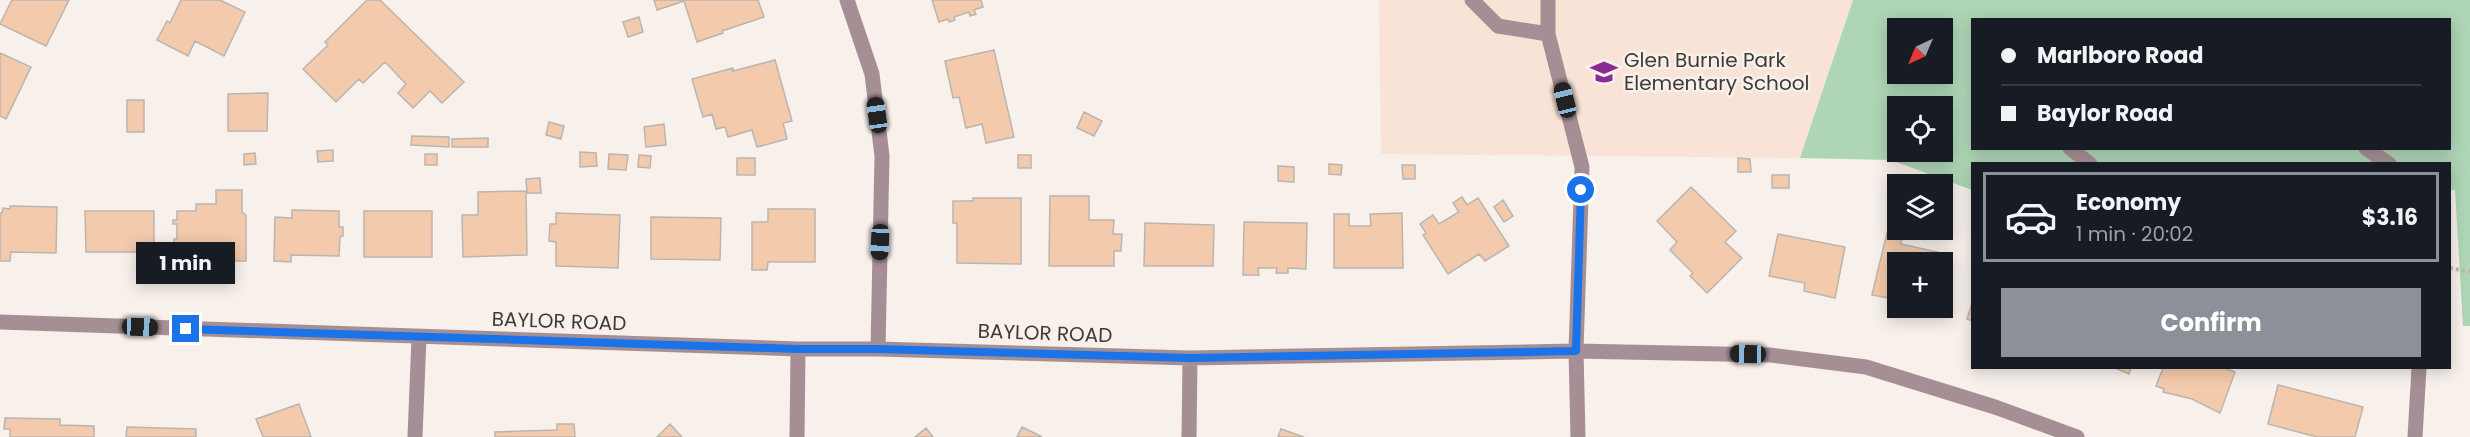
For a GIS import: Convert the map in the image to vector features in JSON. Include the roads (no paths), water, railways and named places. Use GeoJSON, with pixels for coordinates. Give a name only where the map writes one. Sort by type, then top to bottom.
{"type":"FeatureCollection","features":[{"type":"Feature","properties":{"kind":"street"},"geometry":{"type":"LineString","coordinates":[[847,0],[872,74],[882,156],[878,349]]}},
{"type":"Feature","properties":{"kind":"street"},"geometry":{"type":"LineString","coordinates":[[1472,0],[1498,26],[1548,34]]}},
{"type":"Feature","properties":{"kind":"street"},"geometry":{"type":"LineString","coordinates":[[1548,0],[1548,34],[1582,167],[1576,351],[1578,437]]}},
{"type":"Feature","properties":{"kind":"street"},"geometry":{"type":"LineString","coordinates":[[2072,150],[2088,162]]}},
{"type":"Feature","properties":{"kind":"street"},"geometry":{"type":"LineString","coordinates":[[2366,154],[2384,162]]}},
{"type":"Feature","properties":{"kind":"street","name":"BAYLOR ROAD"},"geometry":{"type":"LineString","coordinates":[[0,322],[798,349],[878,349],[1190,358],[1576,351],[1770,355],[1866,368],[1995,407],[2077,437]]}},
{"type":"Feature","properties":{"kind":"street"},"geometry":{"type":"LineString","coordinates":[[415,437],[419,337]]}},
{"type":"Feature","properties":{"kind":"street"},"geometry":{"type":"LineString","coordinates":[[797,437],[798,349]]}},
{"type":"Feature","properties":{"kind":"street"},"geometry":{"type":"LineString","coordinates":[[1189,437],[1190,358]]}},
{"type":"Feature","properties":{"kind":"street"},"geometry":{"type":"LineString","coordinates":[[2415,437],[2419,369]]}},
{"type":"Feature","properties":{"kind":"place","name":"Glen Burnie Park Elementary School"},"geometry":{"type":"Point","coordinates":[1604,72]}}]}
